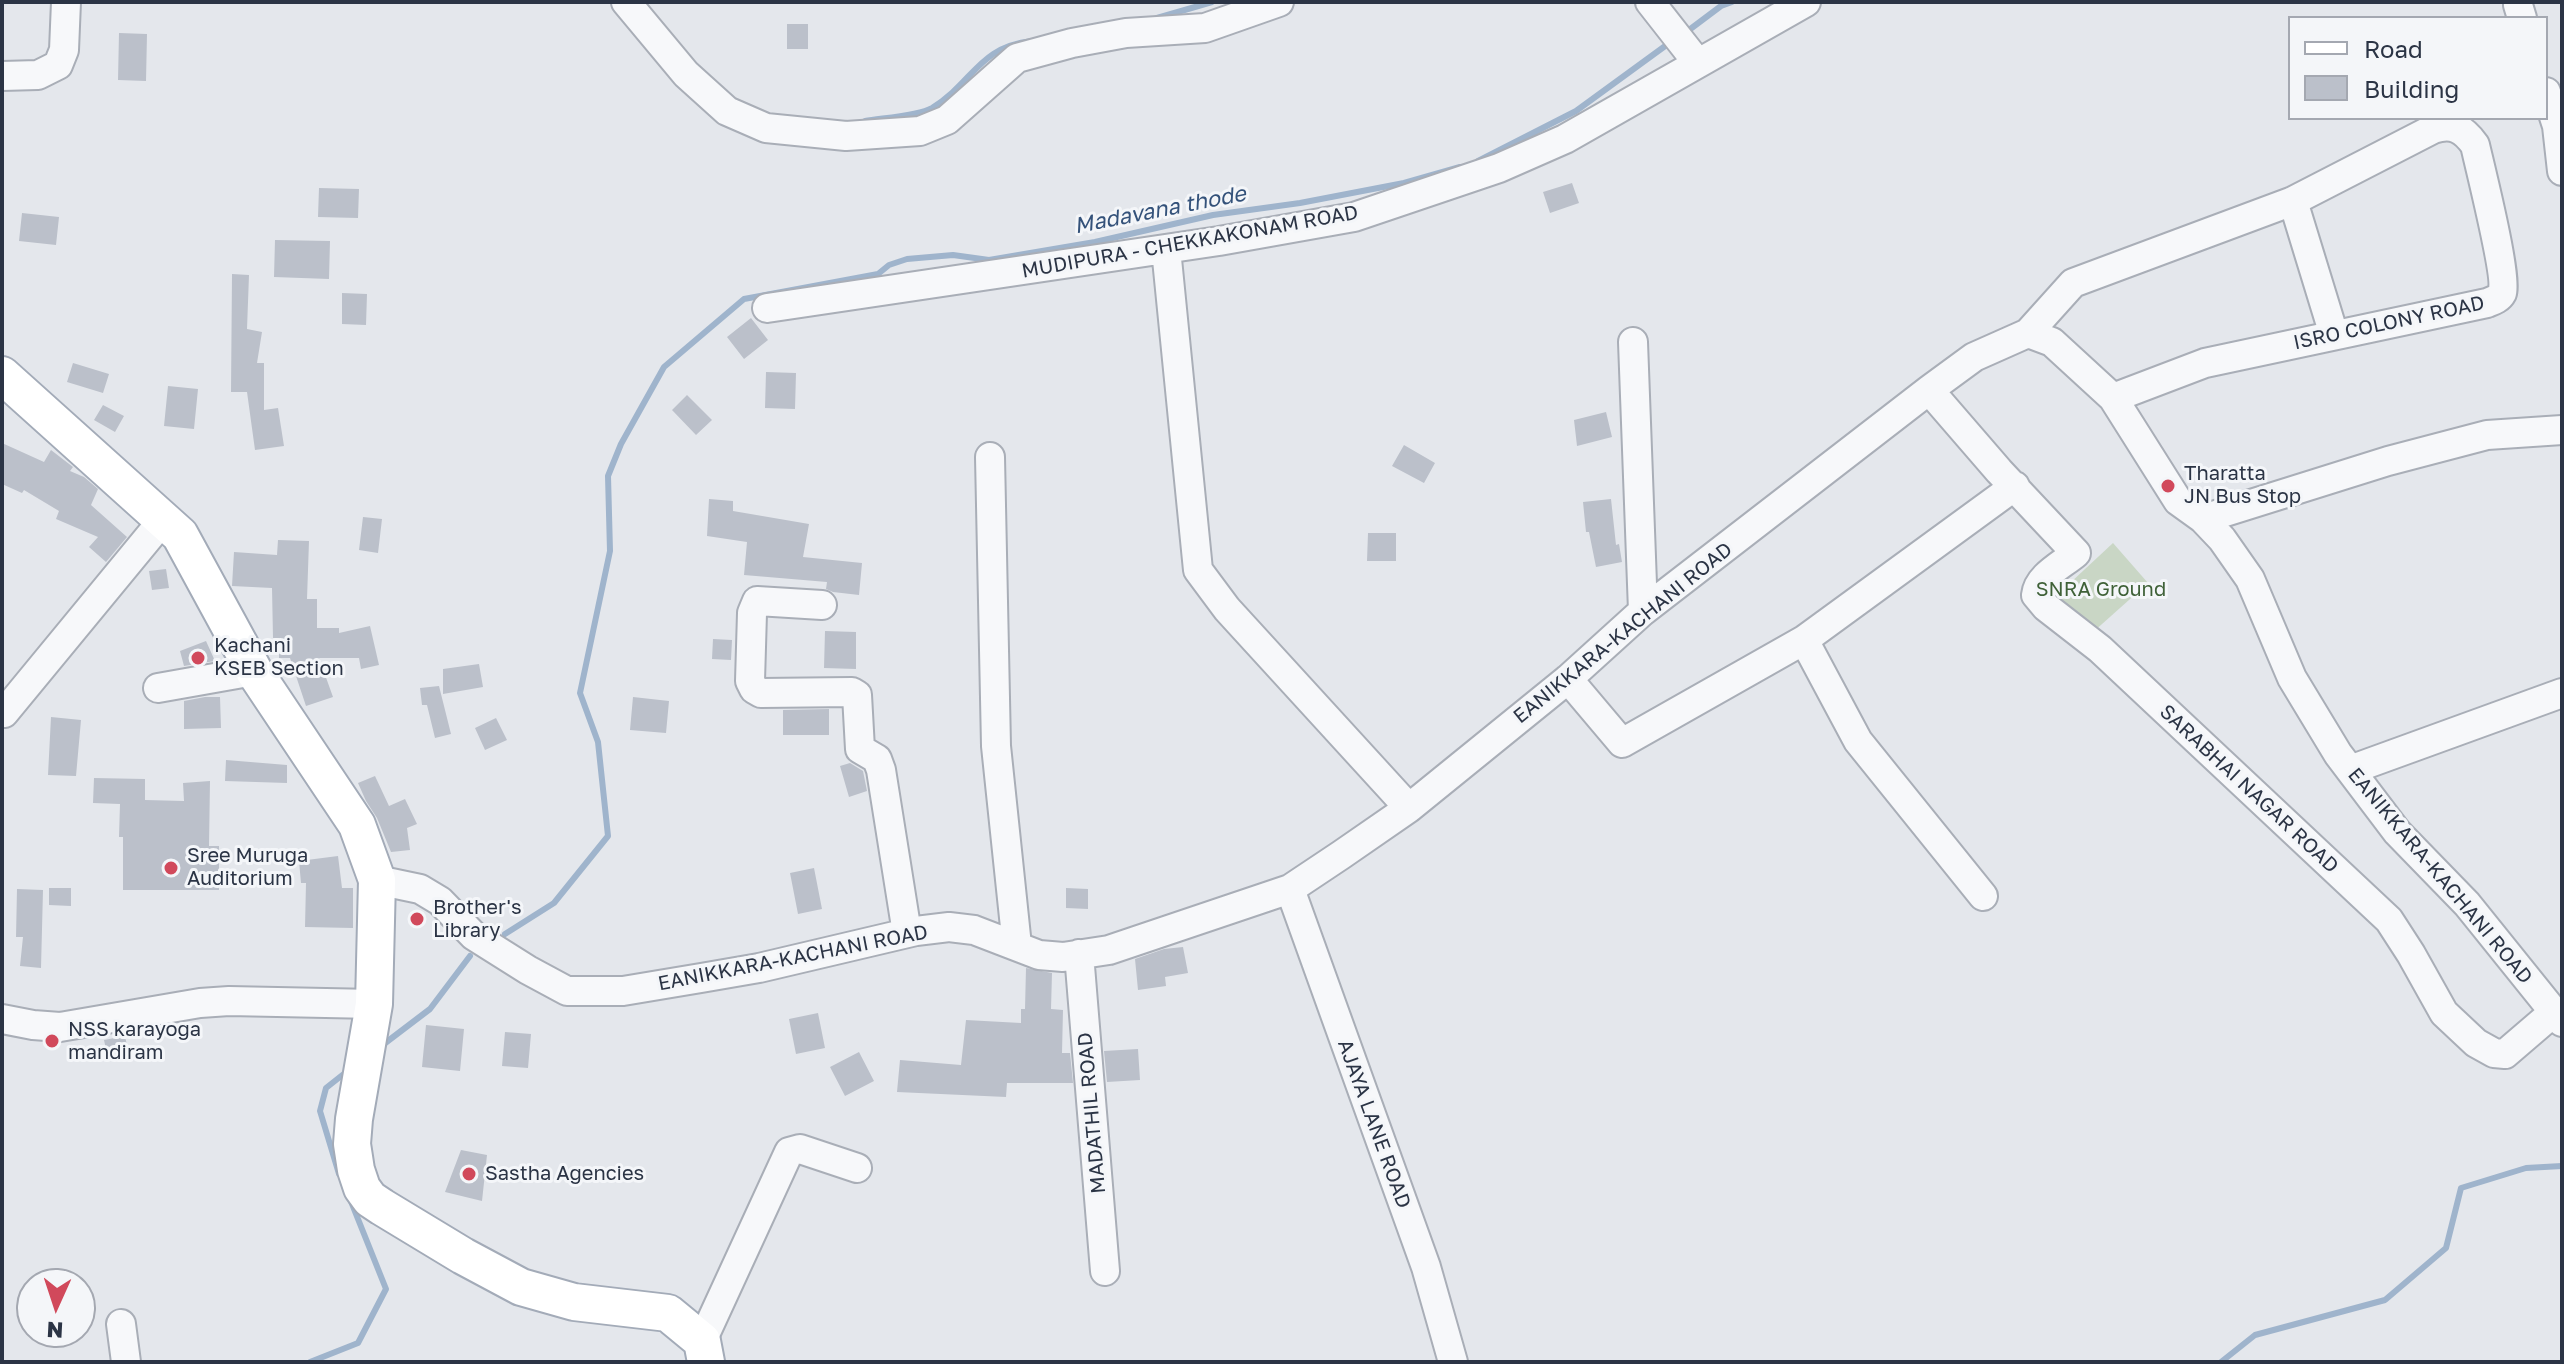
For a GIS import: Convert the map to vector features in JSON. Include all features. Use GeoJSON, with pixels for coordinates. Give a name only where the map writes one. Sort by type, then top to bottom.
{"type":"FeatureCollection","features":[{"type":"Feature","properties":{"kind":"main road"},"geometry":{"type":"LineString","coordinates":[[2,375],[180,535],[254,671],[357,825],[377,880],[374,1004],[352,1144],[362,1188],[370,1199],[463,1256],[521,1287],[574,1302],[668,1313],[704,1352]]}},
{"type":"Feature","properties":{"kind":"street"},"geometry":{"type":"LineString","coordinates":[[2,76],[38,75],[58,65],[64,50],[66,2]]}},
{"type":"Feature","properties":{"kind":"street"},"geometry":{"type":"LineString","coordinates":[[626,2],[686,74],[727,111],[766,128],[846,136],[920,131],[947,120],[1017,58],[1126,33],[1205,28],[1279,2]]}},
{"type":"Feature","properties":{"kind":"street"},"geometry":{"type":"LineString","coordinates":[[1650,2],[1697,62]]}},
{"type":"Feature","properties":{"kind":"street","name":"MUDIPURA - CHEKKAKONAM ROAD"},"geometry":{"type":"LineString","coordinates":[[767,308],[1166,249],[1354,217],[1499,168],[1565,139],[1806,2]]}},
{"type":"Feature","properties":{"kind":"street"},"geometry":{"type":"LineString","coordinates":[[2548,98],[2557,126],[2562,171]]}},
{"type":"Feature","properties":{"kind":"street","name":"ISRO COLONY ROAD"},"geometry":{"type":"LineString","coordinates":[[2028,333],[2073,283],[2293,201],[2433,129],[2455,126],[2475,145],[2497,243],[2502,294],[2487,303],[2205,363],[2113,398]]}},
{"type":"Feature","properties":{"kind":"street"},"geometry":{"type":"LineString","coordinates":[[2293,201],[2334,335]]}},
{"type":"Feature","properties":{"kind":"street"},"geometry":{"type":"LineString","coordinates":[[1166,249],[1198,570],[1227,609],[1409,808]]}},
{"type":"Feature","properties":{"kind":"street","name":"EANIKKARA-KACHANI ROAD"},"geometry":{"type":"LineString","coordinates":[[377,880],[420,889],[440,901],[474,936],[567,991],[623,991],[701,978],[759,968],[907,933],[949,927],[974,930],[1039,955],[1063,957],[1109,950],[1290,889],[1409,808],[1568,679],[1643,611],[1929,390],[1974,357],[2028,333],[2052,342],[2113,398],[2178,501],[2203,519],[2222,539],[2250,579],[2292,678],[2350,770],[2397,832],[2467,904],[2558,1017]]}},
{"type":"Feature","properties":{"kind":"street"},"geometry":{"type":"LineString","coordinates":[[1633,342],[1643,611]]}},
{"type":"Feature","properties":{"kind":"street","name":"SARABHAI NAGAR ROAD"},"geometry":{"type":"LineString","coordinates":[[1929,390],[2076,553],[2042,580],[2037,586],[2036,595],[2046,607],[2100,649],[2389,920],[2444,1013],[2476,1043],[2494,1053],[2505,1054],[2558,1017]]}},
{"type":"Feature","properties":{"kind":"street"},"geometry":{"type":"LineString","coordinates":[[2203,519],[2388,461],[2487,435],[2562,430]]}},
{"type":"Feature","properties":{"kind":"street"},"geometry":{"type":"LineString","coordinates":[[990,457],[996,746],[1017,946]]}},
{"type":"Feature","properties":{"kind":"street"},"geometry":{"type":"LineString","coordinates":[[1568,679],[1622,743],[1804,640],[2015,486]]}},
{"type":"Feature","properties":{"kind":"street"},"geometry":{"type":"LineString","coordinates":[[4,713],[163,520]]}},
{"type":"Feature","properties":{"kind":"street"},"geometry":{"type":"LineString","coordinates":[[822,605],[757,601],[752,613],[750,681],[754,689],[761,693],[852,692],[857,695],[860,749],[877,759],[881,770],[907,933]]}},
{"type":"Feature","properties":{"kind":"street"},"geometry":{"type":"LineString","coordinates":[[1804,640],[1858,741],[1983,896]]}},
{"type":"Feature","properties":{"kind":"street"},"geometry":{"type":"LineString","coordinates":[[158,688],[254,671]]}},
{"type":"Feature","properties":{"kind":"street"},"geometry":{"type":"LineString","coordinates":[[2350,770],[2562,693]]}},
{"type":"Feature","properties":{"kind":"street","name":"AJAYA LANE ROAD"},"geometry":{"type":"LineString","coordinates":[[1290,889],[1426,1267],[1453,1362]]}},
{"type":"Feature","properties":{"kind":"street","name":"MADATHIL ROAD"},"geometry":{"type":"LineString","coordinates":[[1079,954],[1105,1271]]}},
{"type":"Feature","properties":{"kind":"street"},"geometry":{"type":"LineString","coordinates":[[2,1019],[60,1027],[200,1003],[374,1004]]}},
{"type":"Feature","properties":{"kind":"street"},"geometry":{"type":"LineString","coordinates":[[704,1352],[789,1152],[800,1149],[857,1168]]}},
{"type":"Feature","properties":{"kind":"street"},"geometry":{"type":"LineString","coordinates":[[121,1324],[126,1362]]}},
{"type":"Feature","properties":{"kind":"green space","name":"SNRA Ground"},"geometry":{"type":"Polygon","coordinates":[[[2113,543],[2148,583],[2092,633],[2055,597],[2113,543]]]}},
{"type":"Feature","properties":{"kind":"building"},"geometry":{"type":"Polygon","coordinates":[[[787,24],[808,24],[808,49],[787,49],[787,24]]]}},
{"type":"Feature","properties":{"kind":"building"},"geometry":{"type":"Polygon","coordinates":[[[119,33],[147,34],[146,81],[118,80],[119,33]]]}},
{"type":"Feature","properties":{"kind":"building"},"geometry":{"type":"Polygon","coordinates":[[[1572,183],[1579,203],[1550,213],[1543,192],[1572,183]]]}},
{"type":"Feature","properties":{"kind":"building"},"geometry":{"type":"Polygon","coordinates":[[[319,188],[359,189],[358,218],[318,217],[319,188]]]}},
{"type":"Feature","properties":{"kind":"building"},"geometry":{"type":"Polygon","coordinates":[[[22,213],[59,217],[56,245],[19,241],[22,213]]]}},
{"type":"Feature","properties":{"kind":"building"},"geometry":{"type":"Polygon","coordinates":[[[275,240],[330,241],[329,279],[274,277],[275,240]]]}},
{"type":"Feature","properties":{"kind":"building"},"geometry":{"type":"Polygon","coordinates":[[[232,274],[249,275],[247,329],[262,332],[257,363],[264,363],[264,410],[278,408],[284,446],[255,450],[247,392],[231,392],[232,274]]]}},
{"type":"Feature","properties":{"kind":"building"},"geometry":{"type":"Polygon","coordinates":[[[342,293],[367,294],[366,325],[342,324],[342,293]]]}},
{"type":"Feature","properties":{"kind":"building"},"geometry":{"type":"Polygon","coordinates":[[[751,318],[768,340],[744,359],[727,337],[751,318]]]}},
{"type":"Feature","properties":{"kind":"building"},"geometry":{"type":"Polygon","coordinates":[[[73,363],[109,374],[103,393],[67,382],[73,363]]]}},
{"type":"Feature","properties":{"kind":"building"},"geometry":{"type":"Polygon","coordinates":[[[766,372],[796,373],[795,409],[765,408],[766,372]]]}},
{"type":"Feature","properties":{"kind":"building"},"geometry":{"type":"Polygon","coordinates":[[[168,386],[198,389],[194,429],[164,426],[168,386]]]}},
{"type":"Feature","properties":{"kind":"building"},"geometry":{"type":"Polygon","coordinates":[[[687,395],[712,420],[696,435],[672,410],[687,395]]]}},
{"type":"Feature","properties":{"kind":"building"},"geometry":{"type":"Polygon","coordinates":[[[103,405],[124,416],[115,432],[94,420],[103,405]]]}},
{"type":"Feature","properties":{"kind":"building"},"geometry":{"type":"Polygon","coordinates":[[[1606,412],[1612,437],[1577,446],[1574,420],[1606,412]]]}},
{"type":"Feature","properties":{"kind":"building"},"geometry":{"type":"Polygon","coordinates":[[[2,443],[44,462],[51,450],[73,467],[70,471],[84,477],[98,489],[91,505],[127,537],[106,562],[89,547],[98,537],[56,519],[59,511],[24,490],[22,493],[2,484],[2,443]]]}},
{"type":"Feature","properties":{"kind":"building"},"geometry":{"type":"Polygon","coordinates":[[[1404,445],[1435,463],[1424,483],[1392,466],[1404,445]]]}},
{"type":"Feature","properties":{"kind":"building"},"geometry":{"type":"Polygon","coordinates":[[[709,499],[733,501],[733,511],[809,524],[803,557],[862,563],[859,595],[833,592],[826,589],[827,582],[744,575],[747,542],[707,536],[709,499]]]}},
{"type":"Feature","properties":{"kind":"building"},"geometry":{"type":"Polygon","coordinates":[[[1611,499],[1616,545],[1619,544],[1622,562],[1596,567],[1589,532],[1586,532],[1583,502],[1611,499]]]}},
{"type":"Feature","properties":{"kind":"building"},"geometry":{"type":"Polygon","coordinates":[[[363,517],[382,519],[378,553],[359,550],[363,517]]]}},
{"type":"Feature","properties":{"kind":"building"},"geometry":{"type":"Polygon","coordinates":[[[1368,533],[1396,533],[1396,561],[1367,561],[1368,533]]]}},
{"type":"Feature","properties":{"kind":"building"},"geometry":{"type":"Polygon","coordinates":[[[278,540],[309,541],[307,599],[317,599],[317,628],[339,628],[339,633],[370,626],[379,665],[361,669],[359,658],[319,658],[333,697],[306,706],[290,658],[279,658],[279,638],[273,638],[272,588],[232,586],[234,552],[277,555],[278,540]]]}},
{"type":"Feature","properties":{"kind":"building"},"geometry":{"type":"Polygon","coordinates":[[[166,569],[169,588],[152,590],[149,571],[166,569]]]}},
{"type":"Feature","properties":{"kind":"building"},"geometry":{"type":"Polygon","coordinates":[[[825,631],[856,632],[856,669],[824,668],[825,631]]]}},
{"type":"Feature","properties":{"kind":"building"},"geometry":{"type":"Polygon","coordinates":[[[713,639],[732,640],[731,660],[712,659],[713,639]]]}},
{"type":"Feature","properties":{"kind":"building","name":"Kachani KSEB Section"},"geometry":{"type":"Polygon","coordinates":[[[206,641],[215,661],[184,666],[180,651],[206,641]]]}},
{"type":"Feature","properties":{"kind":"building"},"geometry":{"type":"Polygon","coordinates":[[[479,664],[483,687],[443,694],[443,669],[479,664]]]}},
{"type":"Feature","properties":{"kind":"building"},"geometry":{"type":"Polygon","coordinates":[[[439,686],[451,734],[435,738],[427,705],[422,705],[420,688],[439,686]]]}},
{"type":"Feature","properties":{"kind":"building"},"geometry":{"type":"Polygon","coordinates":[[[220,697],[221,728],[184,729],[184,701],[220,697]]]}},
{"type":"Feature","properties":{"kind":"building"},"geometry":{"type":"Polygon","coordinates":[[[633,697],[669,701],[666,733],[630,730],[633,697]]]}},
{"type":"Feature","properties":{"kind":"building"},"geometry":{"type":"Polygon","coordinates":[[[829,709],[829,735],[783,735],[783,710],[829,709]]]}},
{"type":"Feature","properties":{"kind":"building"},"geometry":{"type":"Polygon","coordinates":[[[51,717],[81,720],[76,776],[48,775],[51,717]]]}},
{"type":"Feature","properties":{"kind":"building"},"geometry":{"type":"Polygon","coordinates":[[[496,718],[507,740],[485,750],[475,728],[496,718]]]}},
{"type":"Feature","properties":{"kind":"building"},"geometry":{"type":"Polygon","coordinates":[[[226,760],[287,765],[287,783],[225,781],[226,760]]]}},
{"type":"Feature","properties":{"kind":"building"},"geometry":{"type":"Polygon","coordinates":[[[850,763],[863,771],[867,791],[849,797],[840,766],[850,763]]]}},
{"type":"Feature","properties":{"kind":"building"},"geometry":{"type":"Polygon","coordinates":[[[375,776],[389,806],[405,799],[417,824],[407,828],[410,850],[391,852],[366,801],[358,783],[375,776]]]}},
{"type":"Feature","properties":{"kind":"building"},"geometry":{"type":"Polygon","coordinates":[[[94,778],[145,779],[145,800],[184,801],[183,783],[210,781],[209,846],[219,846],[219,890],[123,890],[120,804],[93,803],[94,778]]]}},
{"type":"Feature","properties":{"kind":"building"},"geometry":{"type":"Polygon","coordinates":[[[338,856],[342,888],[353,888],[353,928],[305,927],[306,883],[301,883],[299,861],[338,856]]]}},
{"type":"Feature","properties":{"kind":"building"},"geometry":{"type":"Polygon","coordinates":[[[814,868],[822,909],[798,914],[790,873],[814,868]]]}},
{"type":"Feature","properties":{"kind":"building"},"geometry":{"type":"Polygon","coordinates":[[[49,888],[71,888],[71,906],[49,905],[49,888]]]}},
{"type":"Feature","properties":{"kind":"building"},"geometry":{"type":"Polygon","coordinates":[[[1066,888],[1088,889],[1088,909],[1066,908],[1066,888]]]}},
{"type":"Feature","properties":{"kind":"building"},"geometry":{"type":"Polygon","coordinates":[[[17,889],[43,890],[41,968],[20,966],[23,937],[16,937],[17,889]]]}},
{"type":"Feature","properties":{"kind":"building"},"geometry":{"type":"Polygon","coordinates":[[[1183,947],[1188,973],[1165,977],[1166,986],[1138,990],[1135,959],[1164,949],[1183,947]]]}},
{"type":"Feature","properties":{"kind":"building"},"geometry":{"type":"Polygon","coordinates":[[[1026,968],[1052,973],[1051,1009],[1063,1010],[1062,1053],[1070,1053],[1073,1083],[1007,1083],[1006,1097],[897,1092],[900,1060],[961,1065],[966,1020],[1021,1023],[1021,1009],[1025,1009],[1026,968]]]}},
{"type":"Feature","properties":{"kind":"building"},"geometry":{"type":"Polygon","coordinates":[[[818,1013],[825,1048],[796,1054],[789,1019],[818,1013]]]}},
{"type":"Feature","properties":{"kind":"building"},"geometry":{"type":"Polygon","coordinates":[[[426,1025],[464,1029],[460,1071],[422,1067],[426,1025]]]}},
{"type":"Feature","properties":{"kind":"building"},"geometry":{"type":"Polygon","coordinates":[[[505,1032],[531,1034],[528,1068],[502,1066],[505,1032]]]}},
{"type":"Feature","properties":{"kind":"building"},"geometry":{"type":"Polygon","coordinates":[[[125,1036],[129,1055],[108,1059],[104,1040],[125,1036]]]}},
{"type":"Feature","properties":{"kind":"building"},"geometry":{"type":"Polygon","coordinates":[[[1138,1049],[1140,1080],[1107,1082],[1104,1051],[1138,1049]]]}},
{"type":"Feature","properties":{"kind":"building"},"geometry":{"type":"Polygon","coordinates":[[[859,1052],[874,1081],[845,1096],[830,1067],[859,1052]]]}},
{"type":"Feature","properties":{"kind":"building","name":"Sastha Agencies"},"geometry":{"type":"Polygon","coordinates":[[[461,1150],[487,1155],[482,1201],[445,1192],[461,1150]]]}},
{"type":"Feature","properties":{"kind":"waterway"},"geometry":{"type":"LineString","coordinates":[[1157,18],[1212,2]]}},
{"type":"Feature","properties":{"kind":"waterway","name":"Madavana thode"},"geometry":{"type":"LineString","coordinates":[[1685,33],[1721,6],[1732,2]]}},
{"type":"Feature","properties":{"kind":"waterway"},"geometry":{"type":"LineString","coordinates":[[865,121],[926,111],[946,98],[1000,50],[1032,41]]}},
{"type":"Feature","properties":{"kind":"waterway","name":"Madavana thode"},"geometry":{"type":"LineString","coordinates":[[1478,161],[1576,111],[1672,41]]}},
{"type":"Feature","properties":{"kind":"waterway","name":"Madavana thode"},"geometry":{"type":"LineString","coordinates":[[505,934],[554,903],[608,836],[598,742],[580,693],[610,551],[608,476],[621,444],[664,367],[744,299],[878,274],[889,265],[907,259],[953,255],[989,260],[1095,242],[1213,215],[1300,203],[1404,183],[1460,167]]}},
{"type":"Feature","properties":{"kind":"waterway"},"geometry":{"type":"LineString","coordinates":[[380,1047],[430,1009],[470,956]]}},
{"type":"Feature","properties":{"kind":"waterway"},"geometry":{"type":"LineString","coordinates":[[339,1174],[320,1111],[326,1088],[350,1069]]}},
{"type":"Feature","properties":{"kind":"waterway"},"geometry":{"type":"LineString","coordinates":[[2221,1362],[2255,1335],[2385,1300],[2446,1248],[2461,1188],[2526,1168],[2562,1166]]}},
{"type":"Feature","properties":{"kind":"waterway"},"geometry":{"type":"LineString","coordinates":[[310,1362],[358,1343],[386,1289],[350,1199]]}},
{"type":"Feature","properties":{"kind":"place","name":"Tharatta JN Bus Stop"},"geometry":{"type":"Point","coordinates":[2168,486]}},
{"type":"Feature","properties":{"kind":"place","name":"Kachani KSEB Section"},"geometry":{"type":"Point","coordinates":[198,658]}},
{"type":"Feature","properties":{"kind":"place","name":"Sree Muruga Auditorium"},"geometry":{"type":"Point","coordinates":[171,868]}},
{"type":"Feature","properties":{"kind":"place","name":"Brother's Library"},"geometry":{"type":"Point","coordinates":[417,919]}},
{"type":"Feature","properties":{"kind":"place","name":"NSS karayoga mandiram"},"geometry":{"type":"Point","coordinates":[52,1041]}},
{"type":"Feature","properties":{"kind":"place","name":"Sastha Agencies"},"geometry":{"type":"Point","coordinates":[469,1174]}}]}
